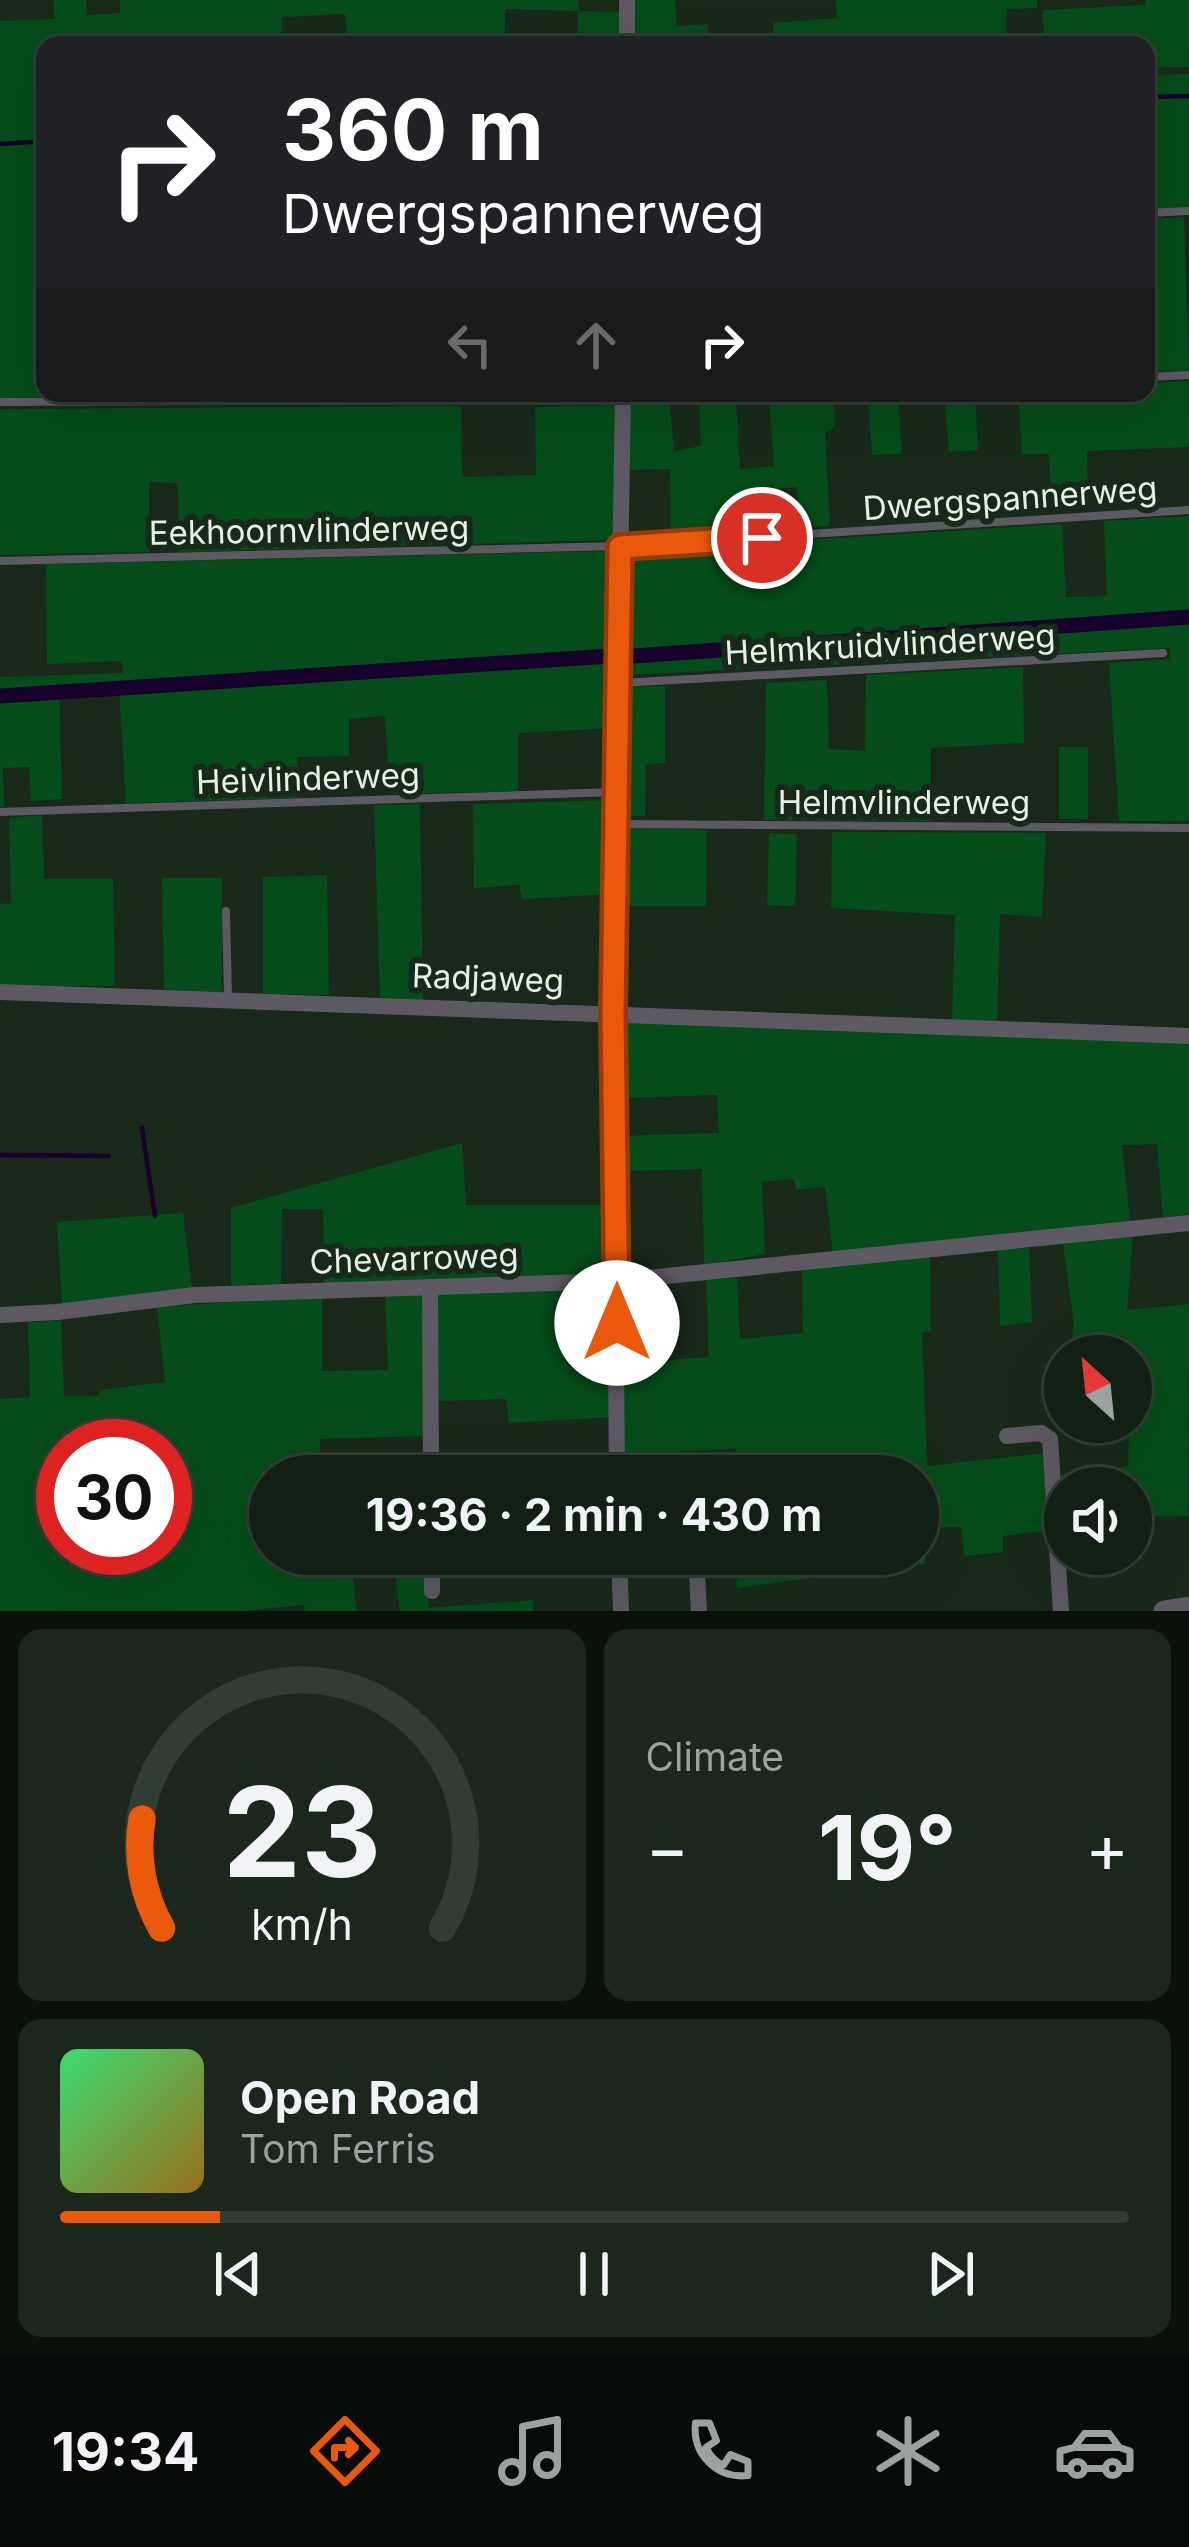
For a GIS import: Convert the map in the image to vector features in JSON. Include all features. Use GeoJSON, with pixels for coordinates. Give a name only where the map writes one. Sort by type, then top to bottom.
{"type":"FeatureCollection","features":[{"type":"Feature","properties":{"kind":"street"},"geometry":{"type":"LineString","coordinates":[[626,36],[627,0]]}},
{"type":"Feature","properties":{"kind":"street"},"geometry":{"type":"LineString","coordinates":[[617,1455],[613,1012],[623,402]]}},
{"type":"Feature","properties":{"kind":"street","name":"Radjaweg"},"geometry":{"type":"LineString","coordinates":[[0,992],[1189,1036]]}},
{"type":"Feature","properties":{"kind":"street","name":"Chevarroweg"},"geometry":{"type":"LineString","coordinates":[[0,1315],[194,1295],[617,1281],[1189,1223]]}},
{"type":"Feature","properties":{"kind":"street"},"geometry":{"type":"LineString","coordinates":[[430,1287],[431,1455]]}},
{"type":"Feature","properties":{"kind":"street"},"geometry":{"type":"LineString","coordinates":[[1007,1436],[1041,1433],[1050,1439],[1061,1611]]}},
{"type":"Feature","properties":{"kind":"street"},"geometry":{"type":"LineString","coordinates":[[432,1575],[432,1591]]}},
{"type":"Feature","properties":{"kind":"street"},"geometry":{"type":"LineString","coordinates":[[620,1575],[621,1611]]}},
{"type":"Feature","properties":{"kind":"street"},"geometry":{"type":"LineString","coordinates":[[697,1575],[699,1611]]}},
{"type":"Feature","properties":{"kind":"street"},"geometry":{"type":"LineString","coordinates":[[1164,1611],[1189,1607]]}},
{"type":"Feature","properties":{"kind":"lane"},"geometry":{"type":"LineString","coordinates":[[1155,214],[1189,212]]}},
{"type":"Feature","properties":{"kind":"lane"},"geometry":{"type":"LineString","coordinates":[[1155,376],[1189,375]]}},
{"type":"Feature","properties":{"kind":"lane"},"geometry":{"type":"LineString","coordinates":[[0,402],[36,402]]}},
{"type":"Feature","properties":{"kind":"lane","name":"Dwergspannerweg"},"geometry":{"type":"LineString","coordinates":[[620,547],[1189,510]]}},
{"type":"Feature","properties":{"kind":"lane","name":"Eekhoornvlinderweg"},"geometry":{"type":"LineString","coordinates":[[0,561],[620,547]]}},
{"type":"Feature","properties":{"kind":"lane","name":"Helmkruidvlinderweg"},"geometry":{"type":"LineString","coordinates":[[619,683],[1163,653]]}},
{"type":"Feature","properties":{"kind":"lane","name":"Heivlinderweg"},"geometry":{"type":"LineString","coordinates":[[0,812],[618,792]]}},
{"type":"Feature","properties":{"kind":"lane","name":"Helmvlinderweg"},"geometry":{"type":"LineString","coordinates":[[618,824],[1189,828]]}},
{"type":"Feature","properties":{"kind":"lane"},"geometry":{"type":"LineString","coordinates":[[226,910],[228,999]]}},
{"type":"Feature","properties":{"kind":"green space"},"geometry":{"type":"Polygon","coordinates":[[[54,0],[86,0],[87,15],[120,13],[120,0],[578,0],[579,11],[621,12],[621,36],[578,36],[578,11],[505,9],[505,36],[347,36],[345,14],[282,17],[282,36],[36,36],[36,397],[0,398],[0,21],[54,19],[54,0]]]}},
{"type":"Feature","properties":{"kind":"green space"},"geometry":{"type":"Polygon","coordinates":[[[632,0],[675,0],[677,26],[708,24],[709,36],[632,36],[632,0]]]}},
{"type":"Feature","properties":{"kind":"green space"},"geometry":{"type":"Polygon","coordinates":[[[836,0],[1037,0],[1037,8],[1006,9],[1007,36],[773,36],[773,23],[837,18],[836,0]]]}},
{"type":"Feature","properties":{"kind":"green space"},"geometry":{"type":"Polygon","coordinates":[[[1146,0],[1189,0],[1189,67],[1155,68],[1155,36],[1044,36],[1042,10],[1145,5],[1146,0]]]}},
{"type":"Feature","properties":{"kind":"green space"},"geometry":{"type":"Polygon","coordinates":[[[1189,74],[1189,207],[1155,209],[1155,75],[1189,74]]]}},
{"type":"Feature","properties":{"kind":"green space"},"geometry":{"type":"Polygon","coordinates":[[[1184,217],[1189,371],[1156,371],[1155,219],[1184,217]]]}},
{"type":"Feature","properties":{"kind":"green space"},"geometry":{"type":"Polygon","coordinates":[[[1189,381],[1189,447],[1087,451],[1088,508],[1052,511],[1049,454],[1022,454],[1019,402],[1155,402],[1155,383],[1189,381]]]}},
{"type":"Feature","properties":{"kind":"green space"},"geometry":{"type":"Polygon","coordinates":[[[699,402],[736,402],[740,469],[774,466],[769,402],[834,402],[835,426],[825,434],[830,526],[800,527],[797,487],[740,492],[742,533],[671,536],[670,469],[627,470],[628,404],[670,403],[674,451],[701,446],[699,402]]]}},
{"type":"Feature","properties":{"kind":"green space"},"geometry":{"type":"Polygon","coordinates":[[[868,402],[899,402],[902,454],[872,455],[868,402]]]}},
{"type":"Feature","properties":{"kind":"green space"},"geometry":{"type":"Polygon","coordinates":[[[945,402],[975,402],[978,450],[949,452],[945,402]]]}},
{"type":"Feature","properties":{"kind":"green space"},"geometry":{"type":"Polygon","coordinates":[[[618,405],[614,540],[179,552],[178,483],[149,482],[149,552],[0,555],[0,409],[461,406],[462,477],[536,475],[535,407],[618,405]]]}},
{"type":"Feature","properties":{"kind":"green space"},"geometry":{"type":"Polygon","coordinates":[[[1189,516],[1189,821],[1119,821],[1109,663],[1170,659],[1170,648],[625,675],[625,551],[1062,524],[1066,597],[1107,596],[1104,521],[1189,516]]]}},
{"type":"Feature","properties":{"kind":"green space"},"geometry":{"type":"Polygon","coordinates":[[[613,551],[613,728],[518,733],[518,791],[390,794],[385,716],[349,719],[349,756],[297,757],[297,798],[126,803],[119,688],[59,692],[62,799],[31,801],[29,767],[3,768],[4,807],[0,807],[0,677],[123,673],[122,661],[47,664],[46,564],[613,551]]]}},
{"type":"Feature","properties":{"kind":"green space"},"geometry":{"type":"Polygon","coordinates":[[[1023,667],[1024,743],[931,748],[931,821],[764,820],[766,683],[827,680],[829,749],[865,751],[866,675],[1023,667]]]}},
{"type":"Feature","properties":{"kind":"green space"},"geometry":{"type":"Polygon","coordinates":[[[665,686],[665,763],[646,764],[645,816],[624,816],[624,688],[665,686]]]}},
{"type":"Feature","properties":{"kind":"green space"},"geometry":{"type":"Polygon","coordinates":[[[1059,747],[1088,747],[1088,819],[1059,819],[1059,747]]]}},
{"type":"Feature","properties":{"kind":"green space"},"geometry":{"type":"Polygon","coordinates":[[[611,800],[611,894],[522,899],[519,885],[474,888],[473,804],[611,800]]]}},
{"type":"Feature","properties":{"kind":"green space"},"geometry":{"type":"Polygon","coordinates":[[[420,804],[423,1000],[380,998],[374,805],[420,804]]]}},
{"type":"Feature","properties":{"kind":"green space"},"geometry":{"type":"Polygon","coordinates":[[[42,815],[44,879],[113,879],[115,986],[0,986],[0,904],[11,903],[9,818],[42,815]]]}},
{"type":"Feature","properties":{"kind":"green space"},"geometry":{"type":"Polygon","coordinates":[[[622,828],[707,830],[706,906],[622,906],[622,828]]]}},
{"type":"Feature","properties":{"kind":"green space"},"geometry":{"type":"Polygon","coordinates":[[[832,832],[1046,833],[1042,917],[1000,914],[997,1025],[952,1024],[955,915],[831,908],[832,832]]]}},
{"type":"Feature","properties":{"kind":"green space"},"geometry":{"type":"Polygon","coordinates":[[[769,833],[797,834],[795,906],[767,905],[769,833]]]}},
{"type":"Feature","properties":{"kind":"green space"},"geometry":{"type":"Polygon","coordinates":[[[327,875],[329,995],[263,994],[263,877],[327,875]]]}},
{"type":"Feature","properties":{"kind":"green space"},"geometry":{"type":"Polygon","coordinates":[[[162,878],[222,878],[222,993],[164,992],[162,878]]]}},
{"type":"Feature","properties":{"kind":"green space"},"geometry":{"type":"Polygon","coordinates":[[[619,1017],[1189,1043],[1189,1215],[1163,1217],[1157,1144],[1122,1145],[1130,1221],[833,1252],[825,1187],[796,1190],[794,1179],[762,1182],[765,1254],[704,1265],[702,1169],[623,1171],[622,1136],[719,1133],[717,1095],[621,1098],[619,1017]]]}},
{"type":"Feature","properties":{"kind":"green space"},"geometry":{"type":"Polygon","coordinates":[[[462,1143],[466,1205],[609,1205],[610,1274],[324,1284],[323,1209],[282,1209],[281,1284],[231,1285],[231,1208],[462,1143]]]}},
{"type":"Feature","properties":{"kind":"green space"},"geometry":{"type":"Polygon","coordinates":[[[183,1213],[192,1289],[62,1304],[57,1222],[183,1213]]]}},
{"type":"Feature","properties":{"kind":"green space"},"geometry":{"type":"Polygon","coordinates":[[[1133,1235],[1127,1310],[1189,1304],[1188,1516],[1152,1517],[1152,1467],[1121,1467],[1128,1466],[1129,1443],[1152,1443],[1152,1335],[1073,1335],[1063,1244],[1133,1235]]]}},
{"type":"Feature","properties":{"kind":"green space"},"geometry":{"type":"Polygon","coordinates":[[[1029,1248],[1032,1322],[1000,1326],[998,1250],[1029,1248]]]}},
{"type":"Feature","properties":{"kind":"green space"},"geometry":{"type":"Polygon","coordinates":[[[930,1255],[931,1331],[922,1333],[927,1455],[737,1455],[736,1449],[624,1455],[624,1364],[709,1357],[706,1280],[737,1278],[740,1339],[803,1333],[802,1269],[930,1255]]]}},
{"type":"Feature","properties":{"kind":"green space"},"geometry":{"type":"Polygon","coordinates":[[[613,1286],[611,1417],[509,1423],[506,1399],[439,1401],[437,1293],[613,1286]]]}},
{"type":"Feature","properties":{"kind":"green space"},"geometry":{"type":"Polygon","coordinates":[[[425,1292],[426,1436],[320,1439],[320,1455],[249,1455],[249,1575],[353,1575],[357,1611],[305,1611],[304,1605],[242,1611],[0,1611],[0,1399],[30,1397],[28,1322],[61,1321],[64,1396],[97,1396],[101,1390],[165,1382],[157,1307],[322,1296],[322,1371],[388,1370],[385,1294],[425,1292]]]}},
{"type":"Feature","properties":{"kind":"green space"},"geometry":{"type":"Polygon","coordinates":[[[1045,1453],[1044,1531],[1003,1536],[1003,1552],[964,1556],[961,1527],[939,1528],[939,1465],[1045,1453]]]}},
{"type":"Feature","properties":{"kind":"green space"},"geometry":{"type":"Polygon","coordinates":[[[395,1575],[427,1575],[429,1608],[533,1600],[533,1611],[400,1611],[395,1575]]]}},
{"type":"Feature","properties":{"kind":"green space"},"geometry":{"type":"Polygon","coordinates":[[[736,1575],[838,1575],[737,1588],[736,1575]]]}},
{"type":"Feature","properties":{"kind":"waterway"},"geometry":{"type":"LineString","coordinates":[[1155,97],[1189,96]]}},
{"type":"Feature","properties":{"kind":"waterway"},"geometry":{"type":"LineString","coordinates":[[0,144],[36,142]]}},
{"type":"Feature","properties":{"kind":"waterway"},"geometry":{"type":"LineString","coordinates":[[634,656],[1189,617]]}},
{"type":"Feature","properties":{"kind":"waterway"},"geometry":{"type":"LineString","coordinates":[[0,696],[610,656]]}},
{"type":"Feature","properties":{"kind":"waterway"},"geometry":{"type":"LineString","coordinates":[[142,1128],[155,1216]]}},
{"type":"Feature","properties":{"kind":"waterway"},"geometry":{"type":"LineString","coordinates":[[0,1155],[109,1156]]}},
{"type":"Feature","properties":{"kind":"route"},"geometry":{"type":"LineString","coordinates":[[617,1323],[613,1012],[620,547],[762,538]]}}]}
